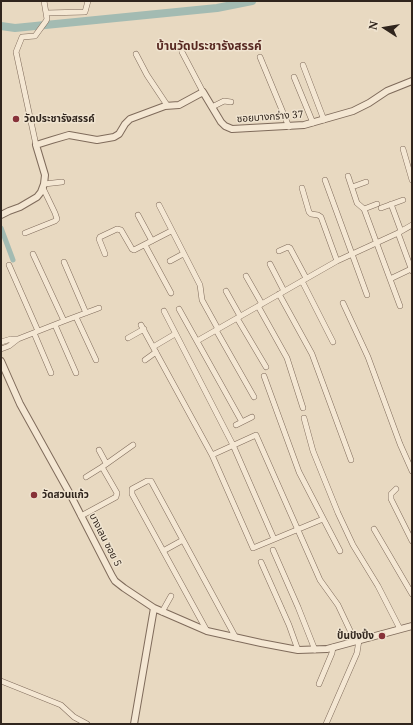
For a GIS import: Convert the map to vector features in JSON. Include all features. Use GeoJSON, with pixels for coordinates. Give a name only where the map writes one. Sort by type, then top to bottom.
{"type":"FeatureCollection","features":[{"type":"Feature","properties":{"kind":"street"},"geometry":{"type":"LineString","coordinates":[[25,233],[55,221],[56,219],[44,186],[44,175],[16,52],[22,37],[35,36],[47,19],[44,1]]}},
{"type":"Feature","properties":{"kind":"street"},"geometry":{"type":"LineString","coordinates":[[46,13],[85,12],[88,1]]}},
{"type":"Feature","properties":{"kind":"street"},"geometry":{"type":"LineString","coordinates":[[36,145],[69,135],[96,140],[114,137],[119,134],[127,121],[167,105],[179,105],[203,92],[182,52]]}},
{"type":"Feature","properties":{"kind":"street"},"geometry":{"type":"LineString","coordinates":[[136,54],[147,75],[167,105]]}},
{"type":"Feature","properties":{"kind":"street"},"geometry":{"type":"LineString","coordinates":[[260,57],[288,127]]}},
{"type":"Feature","properties":{"kind":"street"},"geometry":{"type":"LineString","coordinates":[[303,65],[324,120]]}},
{"type":"Feature","properties":{"kind":"street"},"geometry":{"type":"LineString","coordinates":[[294,76],[313,123]]}},
{"type":"Feature","properties":{"kind":"street","name":"ซอยบางกร่าง 37"},"geometry":{"type":"LineString","coordinates":[[203,92],[221,122],[225,126],[232,129],[288,127],[313,123],[353,111],[369,103],[387,91],[412,81]]}},
{"type":"Feature","properties":{"kind":"street"},"geometry":{"type":"LineString","coordinates":[[212,106],[224,101],[230,102]]}},
{"type":"Feature","properties":{"kind":"street"},"geometry":{"type":"LineString","coordinates":[[403,149],[412,180]]}},
{"type":"Feature","properties":{"kind":"street"},"geometry":{"type":"LineString","coordinates":[[348,176],[357,203],[364,209],[400,306]]}},
{"type":"Feature","properties":{"kind":"street"},"geometry":{"type":"LineString","coordinates":[[325,180],[367,295]]}},
{"type":"Feature","properties":{"kind":"street"},"geometry":{"type":"LineString","coordinates":[[1,215],[17,209],[37,197],[44,186],[62,182]]}},
{"type":"Feature","properties":{"kind":"street"},"geometry":{"type":"LineString","coordinates":[[352,187],[366,182]]}},
{"type":"Feature","properties":{"kind":"street"},"geometry":{"type":"LineString","coordinates":[[302,188],[309,212],[311,214],[318,214],[321,217],[337,261]]}},
{"type":"Feature","properties":{"kind":"street"},"geometry":{"type":"LineString","coordinates":[[381,208],[403,200]]}},
{"type":"Feature","properties":{"kind":"street"},"geometry":{"type":"LineString","coordinates":[[364,209],[377,204]]}},
{"type":"Feature","properties":{"kind":"street"},"geometry":{"type":"LineString","coordinates":[[390,279],[412,270],[391,204]]}},
{"type":"Feature","properties":{"kind":"street"},"geometry":{"type":"LineString","coordinates":[[159,205],[200,285],[202,300],[254,396]]}},
{"type":"Feature","properties":{"kind":"street"},"geometry":{"type":"LineString","coordinates":[[138,215],[152,241]]}},
{"type":"Feature","properties":{"kind":"street"},"geometry":{"type":"LineString","coordinates":[[197,341],[337,261],[412,225]]}},
{"type":"Feature","properties":{"kind":"street"},"geometry":{"type":"LineString","coordinates":[[106,254],[99,239],[117,228],[121,230],[132,248],[136,249],[171,231]]}},
{"type":"Feature","properties":{"kind":"street"},"geometry":{"type":"LineString","coordinates":[[145,244],[171,293]]}},
{"type":"Feature","properties":{"kind":"street"},"geometry":{"type":"LineString","coordinates":[[280,251],[288,247],[290,248],[333,342]]}},
{"type":"Feature","properties":{"kind":"street"},"geometry":{"type":"LineString","coordinates":[[33,254],[64,321]]}},
{"type":"Feature","properties":{"kind":"street"},"geometry":{"type":"LineString","coordinates":[[170,261],[184,254]]}},
{"type":"Feature","properties":{"kind":"street"},"geometry":{"type":"LineString","coordinates":[[64,262],[86,313]]}},
{"type":"Feature","properties":{"kind":"street"},"geometry":{"type":"LineString","coordinates":[[270,264],[284,291]]}},
{"type":"Feature","properties":{"kind":"street"},"geometry":{"type":"LineString","coordinates":[[10,265],[51,373]]}},
{"type":"Feature","properties":{"kind":"street"},"geometry":{"type":"LineString","coordinates":[[246,276],[287,358],[303,408]]}},
{"type":"Feature","properties":{"kind":"street"},"geometry":{"type":"LineString","coordinates":[[226,291],[266,367]]}},
{"type":"Feature","properties":{"kind":"street"},"geometry":{"type":"LineString","coordinates":[[279,294],[312,354],[351,460]]}},
{"type":"Feature","properties":{"kind":"street"},"geometry":{"type":"LineString","coordinates":[[343,303],[368,357],[400,444],[412,471]]}},
{"type":"Feature","properties":{"kind":"street"},"geometry":{"type":"LineString","coordinates":[[1,348],[9,346],[18,339],[99,308]]}},
{"type":"Feature","properties":{"kind":"street"},"geometry":{"type":"LineString","coordinates":[[179,309],[242,422]]}},
{"type":"Feature","properties":{"kind":"street"},"geometry":{"type":"LineString","coordinates":[[164,311],[233,445],[274,539]]}},
{"type":"Feature","properties":{"kind":"street"},"geometry":{"type":"LineString","coordinates":[[76,316],[96,360]]}},
{"type":"Feature","properties":{"kind":"street"},"geometry":{"type":"LineString","coordinates":[[55,324],[76,373]]}},
{"type":"Feature","properties":{"kind":"street"},"geometry":{"type":"LineString","coordinates":[[128,338],[143,327],[212,455],[253,548],[323,519]]}},
{"type":"Feature","properties":{"kind":"street"},"geometry":{"type":"LineString","coordinates":[[153,347],[175,334]]}},
{"type":"Feature","properties":{"kind":"street"},"geometry":{"type":"LineString","coordinates":[[1,342],[11,339],[18,339]]}},
{"type":"Feature","properties":{"kind":"street"},"geometry":{"type":"LineString","coordinates":[[145,360],[156,352]]}},
{"type":"Feature","properties":{"kind":"street","name":"บางเลน ซอย 5"},"geometry":{"type":"LineString","coordinates":[[1,361],[20,404],[115,581],[154,608],[207,631],[285,649],[298,650],[315,650],[333,647],[412,626]]}},
{"type":"Feature","properties":{"kind":"street"},"geometry":{"type":"LineString","coordinates":[[264,376],[299,472],[340,551]]}},
{"type":"Feature","properties":{"kind":"street"},"geometry":{"type":"LineString","coordinates":[[236,425],[252,417]]}},
{"type":"Feature","properties":{"kind":"street"},"geometry":{"type":"LineString","coordinates":[[304,418],[313,451],[338,513],[353,545],[378,586],[400,628]]}},
{"type":"Feature","properties":{"kind":"street"},"geometry":{"type":"LineString","coordinates":[[212,455],[256,435],[320,580],[338,605],[357,640],[357,654],[326,724]]}},
{"type":"Feature","properties":{"kind":"street"},"geometry":{"type":"LineString","coordinates":[[86,478],[133,445]]}},
{"type":"Feature","properties":{"kind":"street"},"geometry":{"type":"LineString","coordinates":[[81,516],[117,496],[117,492],[104,465],[99,450]]}},
{"type":"Feature","properties":{"kind":"street"},"geometry":{"type":"LineString","coordinates":[[207,631],[131,492],[133,488],[147,481],[151,481],[236,638]]}},
{"type":"Feature","properties":{"kind":"street"},"geometry":{"type":"LineString","coordinates":[[396,489],[392,494],[391,499],[412,541]]}},
{"type":"Feature","properties":{"kind":"street"},"geometry":{"type":"LineString","coordinates":[[374,529],[412,594]]}},
{"type":"Feature","properties":{"kind":"street"},"geometry":{"type":"LineString","coordinates":[[163,551],[183,540]]}},
{"type":"Feature","properties":{"kind":"street"},"geometry":{"type":"LineString","coordinates":[[273,550],[315,650]]}},
{"type":"Feature","properties":{"kind":"street"},"geometry":{"type":"LineString","coordinates":[[261,562],[289,625],[298,650]]}},
{"type":"Feature","properties":{"kind":"street"},"geometry":{"type":"LineString","coordinates":[[162,612],[171,596]]}},
{"type":"Feature","properties":{"kind":"street"},"geometry":{"type":"LineString","coordinates":[[134,724],[154,608]]}},
{"type":"Feature","properties":{"kind":"street"},"geometry":{"type":"LineString","coordinates":[[319,684],[333,647]]}},
{"type":"Feature","properties":{"kind":"street"},"geometry":{"type":"LineString","coordinates":[[1,681],[61,705],[74,717],[87,724]]}},
{"type":"Feature","properties":{"kind":"waterway"},"geometry":{"type":"LineString","coordinates":[[1,26],[15,28],[217,8],[252,1]]}},
{"type":"Feature","properties":{"kind":"waterway"},"geometry":{"type":"LineString","coordinates":[[1,228],[13,260]]}},
{"type":"Feature","properties":{"kind":"place","name":"วัดประชารังสรรค์"},"geometry":{"type":"Point","coordinates":[16,119]}},
{"type":"Feature","properties":{"kind":"place","name":"วัดสวนแก้ว"},"geometry":{"type":"Point","coordinates":[34,495]}},
{"type":"Feature","properties":{"kind":"place","name":"ปั่นปังปิ้ง"},"geometry":{"type":"Point","coordinates":[382,636]}},
{"type":"Feature","properties":{"kind":"district","name":"บ้านวัดประชารังสรรค์"},"geometry":{"type":"Point","coordinates":[209,47]}}]}
